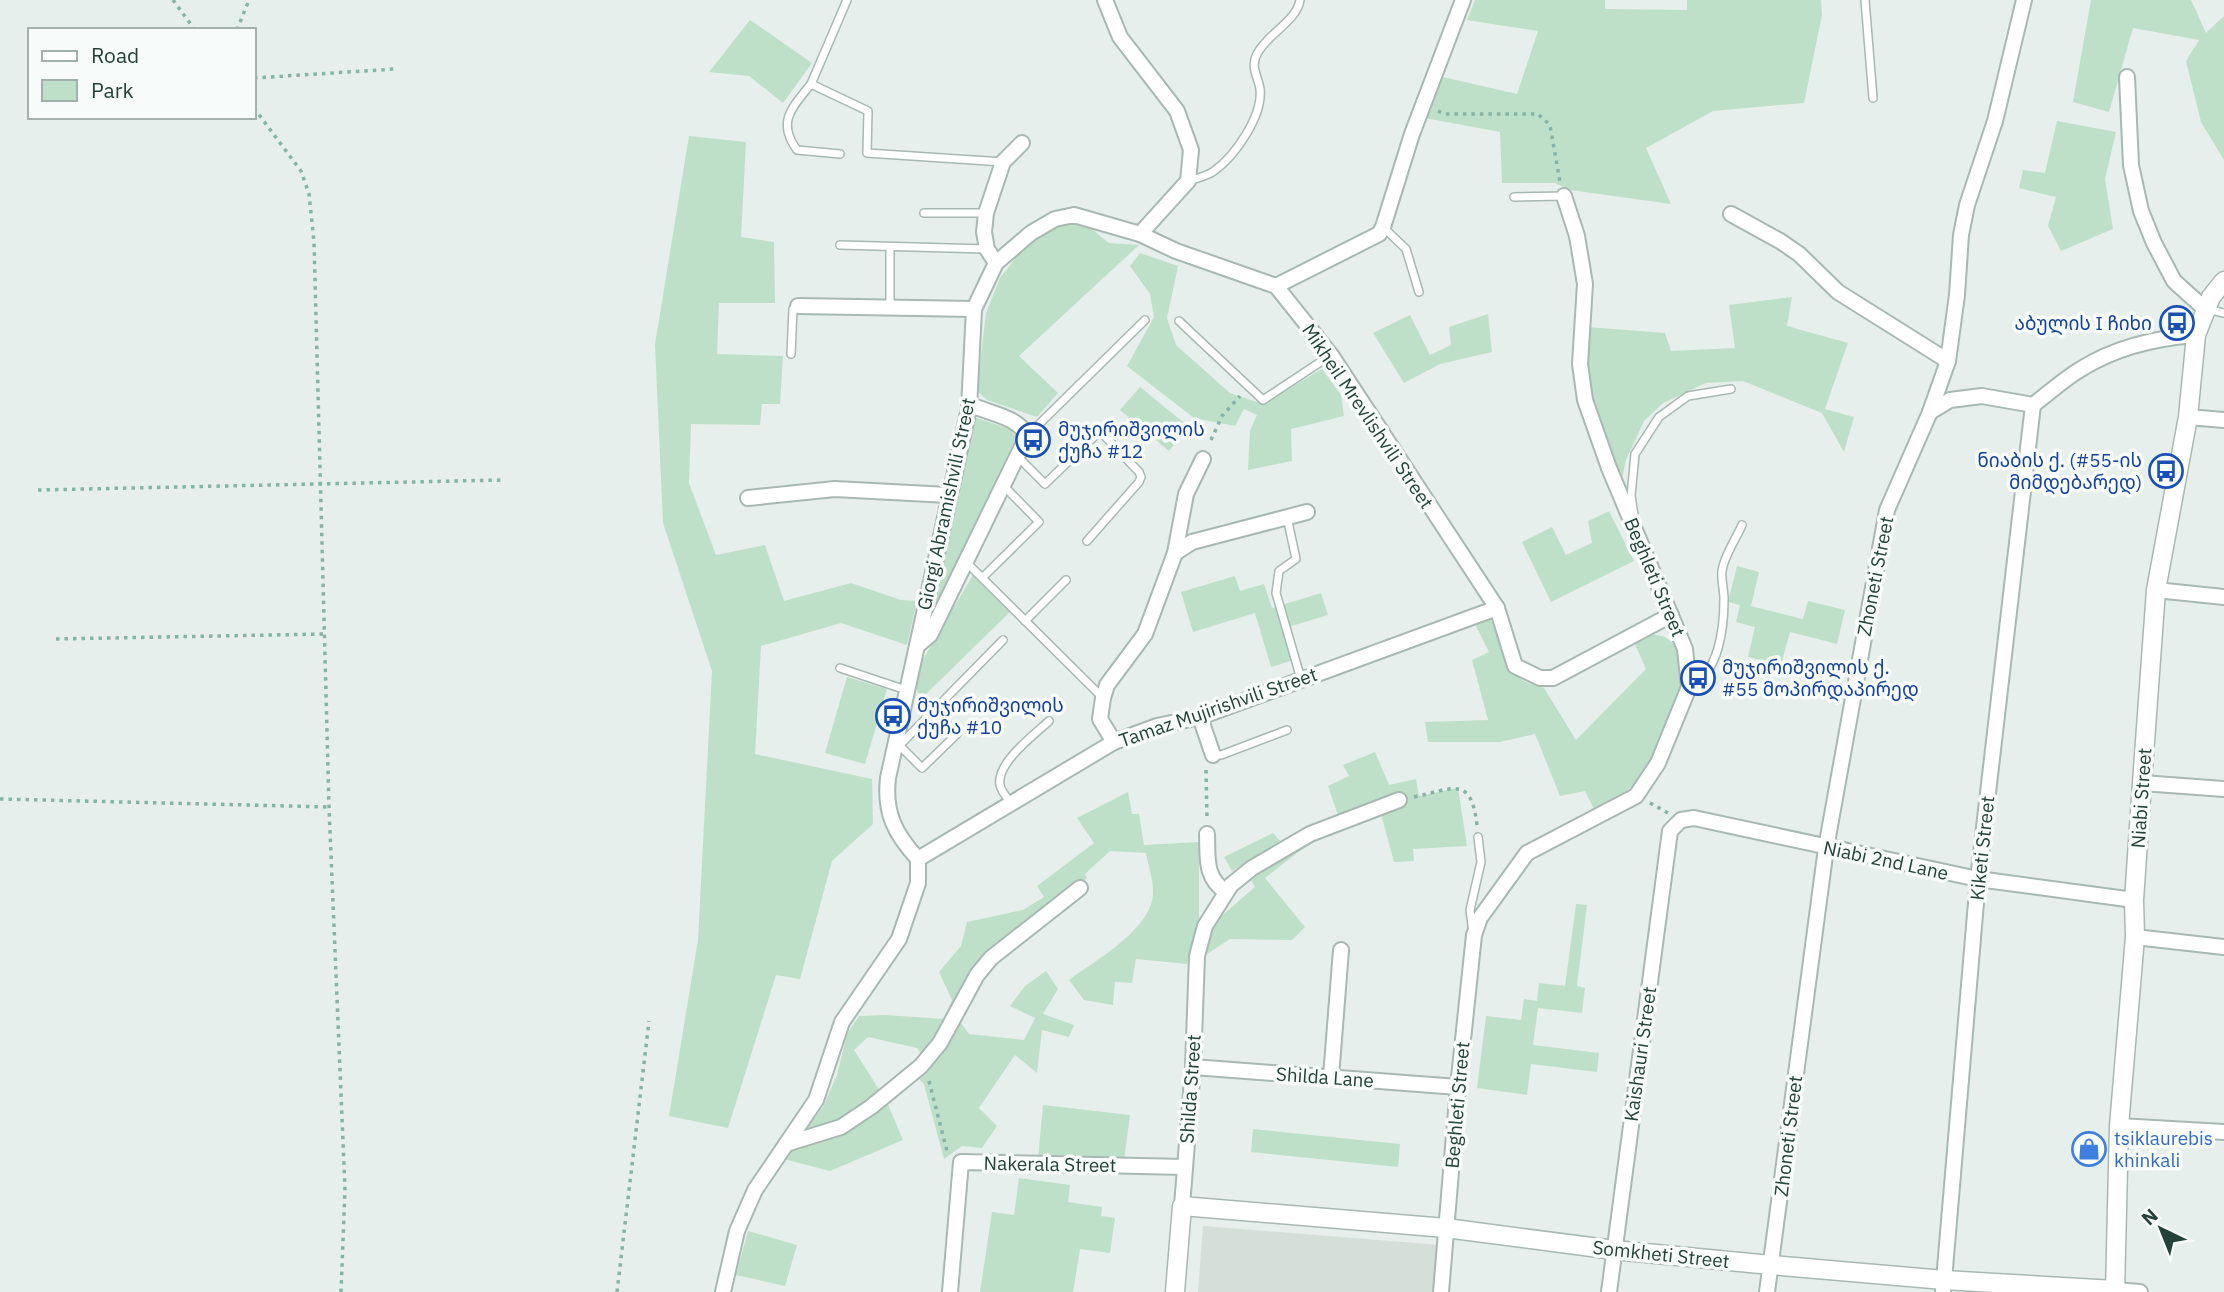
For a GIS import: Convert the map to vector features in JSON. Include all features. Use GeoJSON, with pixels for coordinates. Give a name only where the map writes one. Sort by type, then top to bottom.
{"type":"FeatureCollection","features":[{"type":"Feature","properties":{"kind":"street"},"geometry":{"type":"LineString","coordinates":[[1105,0],[1120,37],[1177,111],[1191,150],[1188,181],[1140,234]]}},
{"type":"Feature","properties":{"kind":"street"},"geometry":{"type":"LineString","coordinates":[[1022,143],[1003,162],[986,213],[984,232],[987,249],[996,263],[1031,233],[1055,219],[1074,215],[1140,234],[1176,251],[1276,286],[1379,234],[1383,228],[1423,106],[1463,0]]}},
{"type":"Feature","properties":{"kind":"street","name":"Zhoneti Street"},"geometry":{"type":"LineString","coordinates":[[1767,1292],[1826,848],[1887,510],[1930,412],[1948,361],[1957,295],[1961,235],[1967,205],[1995,121],[2024,0]]}},
{"type":"Feature","properties":{"kind":"street"},"geometry":{"type":"LineString","coordinates":[[2127,77],[2131,165],[2141,211],[2174,281],[2205,309]]}},
{"type":"Feature","properties":{"kind":"street","name":"Beghleti Street"},"geometry":{"type":"LineString","coordinates":[[1441,1292],[1458,1087],[1474,935],[1480,918],[1527,853],[1636,796],[1658,763],[1689,687],[1685,649],[1585,400],[1580,364],[1586,284],[1577,236],[1564,196]]}},
{"type":"Feature","properties":{"kind":"street"},"geometry":{"type":"LineString","coordinates":[[1731,214],[1780,241],[1799,254],[1838,292],[1948,361]]}},
{"type":"Feature","properties":{"kind":"street","name":"Giorgi Abramishvili Street"},"geometry":{"type":"LineString","coordinates":[[917,646],[969,408],[974,309],[996,263]]}},
{"type":"Feature","properties":{"kind":"street","name":"Niabi Street"},"geometry":{"type":"LineString","coordinates":[[2115,1291],[2119,1126],[2135,937],[2134,900],[2156,590],[2188,417],[2196,335],[2211,297],[2224,281]]}},
{"type":"Feature","properties":{"kind":"street","name":"Mikheil Mrevlishvili Street"},"geometry":{"type":"LineString","coordinates":[[1276,286],[1331,355],[1497,608],[1515,666],[1540,678],[1553,678],[1671,615]]}},
{"type":"Feature","properties":{"kind":"street"},"geometry":{"type":"LineString","coordinates":[[798,306],[974,309]]}},
{"type":"Feature","properties":{"kind":"street"},"geometry":{"type":"LineString","coordinates":[[1930,412],[1950,400],[1982,396],[2033,405],[2080,369],[2106,355],[2141,342],[2196,335]]}},
{"type":"Feature","properties":{"kind":"street","name":"Kiketi Street"},"geometry":{"type":"LineString","coordinates":[[1943,1286],[1978,879],[2033,405]]}},
{"type":"Feature","properties":{"kind":"street"},"geometry":{"type":"LineString","coordinates":[[723,1292],[737,1231],[755,1191],[816,1100],[842,1022],[898,939],[918,883],[918,859],[905,845],[889,815],[886,793],[898,748],[906,690],[917,646],[930,635],[1027,436],[1023,427],[1015,423],[976,407],[969,408]]}},
{"type":"Feature","properties":{"kind":"street"},"geometry":{"type":"LineString","coordinates":[[2188,417],[2224,420]]}},
{"type":"Feature","properties":{"kind":"street"},"geometry":{"type":"LineString","coordinates":[[1114,742],[1100,719],[1107,685],[1145,634],[1175,554],[1186,494],[1203,459]]}},
{"type":"Feature","properties":{"kind":"street"},"geometry":{"type":"LineString","coordinates":[[748,498],[835,489],[948,495]]}},
{"type":"Feature","properties":{"kind":"street"},"geometry":{"type":"LineString","coordinates":[[1175,554],[1192,542],[1307,512]]}},
{"type":"Feature","properties":{"kind":"street"},"geometry":{"type":"LineString","coordinates":[[2156,590],[2224,597]]}},
{"type":"Feature","properties":{"kind":"street","name":"Tamaz Mujirishvili Street"},"geometry":{"type":"LineString","coordinates":[[918,859],[1114,742],[1157,726],[1200,717],[1497,608]]}},
{"type":"Feature","properties":{"kind":"street"},"geometry":{"type":"LineString","coordinates":[[1200,717],[1210,758]]}},
{"type":"Feature","properties":{"kind":"street"},"geometry":{"type":"LineString","coordinates":[[2142,783],[2224,789]]}},
{"type":"Feature","properties":{"kind":"street","name":"Shilda Street"},"geometry":{"type":"LineString","coordinates":[[1175,1292],[1193,1067],[1199,943],[1205,926],[1226,892],[1252,868],[1310,834],[1399,800]]}},
{"type":"Feature","properties":{"kind":"street","name":"Niabi 2nd Lane"},"geometry":{"type":"LineString","coordinates":[[1681,820],[1693,818],[1978,879],[2134,900]]}},
{"type":"Feature","properties":{"kind":"street","name":"Kaishauri Street"},"geometry":{"type":"LineString","coordinates":[[1609,1292],[1670,831],[1681,820]]}},
{"type":"Feature","properties":{"kind":"street"},"geometry":{"type":"LineString","coordinates":[[1208,834],[1209,870],[1213,881],[1226,892]]}},
{"type":"Feature","properties":{"kind":"street"},"geometry":{"type":"LineString","coordinates":[[786,1144],[841,1127],[871,1107],[921,1066],[940,1043],[977,975],[991,958],[1080,888]]}},
{"type":"Feature","properties":{"kind":"street"},"geometry":{"type":"LineString","coordinates":[[2135,937],[2224,947]]}},
{"type":"Feature","properties":{"kind":"street"},"geometry":{"type":"LineString","coordinates":[[1331,1077],[1341,950]]}},
{"type":"Feature","properties":{"kind":"street","name":"Shilda Lane"},"geometry":{"type":"LineString","coordinates":[[1193,1067],[1458,1087]]}},
{"type":"Feature","properties":{"kind":"street"},"geometry":{"type":"LineString","coordinates":[[2119,1126],[2224,1132]]}},
{"type":"Feature","properties":{"kind":"street","name":"Nakerala Street"},"geometry":{"type":"LineString","coordinates":[[950,1292],[961,1162],[1185,1167]]}},
{"type":"Feature","properties":{"kind":"street","name":"Somkheti Street"},"geometry":{"type":"LineString","coordinates":[[1182,1206],[1446,1228],[1614,1250],[1772,1265],[1943,1286],[2140,1292]]}},
{"type":"Feature","properties":{"kind":"lane"},"geometry":{"type":"LineString","coordinates":[[840,154],[797,150],[789,139],[786,123],[792,108],[811,84],[847,0]]}},
{"type":"Feature","properties":{"kind":"lane"},"geometry":{"type":"LineString","coordinates":[[1188,181],[1212,172],[1230,157],[1256,117],[1260,90],[1253,65],[1258,52],[1271,35],[1291,17],[1300,5],[1300,0]]}},
{"type":"Feature","properties":{"kind":"lane"},"geometry":{"type":"LineString","coordinates":[[1865,0],[1873,98]]}},
{"type":"Feature","properties":{"kind":"lane"},"geometry":{"type":"LineString","coordinates":[[811,84],[868,111],[867,153],[1003,162]]}},
{"type":"Feature","properties":{"kind":"lane"},"geometry":{"type":"LineString","coordinates":[[1514,197],[1564,196]]}},
{"type":"Feature","properties":{"kind":"lane"},"geometry":{"type":"LineString","coordinates":[[924,213],[986,213]]}},
{"type":"Feature","properties":{"kind":"lane"},"geometry":{"type":"LineString","coordinates":[[1383,228],[1406,249],[1419,292]]}},
{"type":"Feature","properties":{"kind":"lane"},"geometry":{"type":"LineString","coordinates":[[840,245],[987,249]]}},
{"type":"Feature","properties":{"kind":"lane"},"geometry":{"type":"LineString","coordinates":[[890,247],[890,307]]}},
{"type":"Feature","properties":{"kind":"lane"},"geometry":{"type":"LineString","coordinates":[[792,354],[793,309],[798,306]]}},
{"type":"Feature","properties":{"kind":"lane"},"geometry":{"type":"LineString","coordinates":[[2205,309],[2224,313]]}},
{"type":"Feature","properties":{"kind":"lane"},"geometry":{"type":"LineString","coordinates":[[1027,436],[1146,320]]}},
{"type":"Feature","properties":{"kind":"lane"},"geometry":{"type":"LineString","coordinates":[[1179,321],[1263,400],[1331,355]]}},
{"type":"Feature","properties":{"kind":"lane"},"geometry":{"type":"LineString","coordinates":[[1639,539],[1631,496],[1635,454],[1659,417],[1688,396],[1731,390]]}},
{"type":"Feature","properties":{"kind":"lane"},"geometry":{"type":"LineString","coordinates":[[1018,457],[1045,484],[1100,431],[1139,472],[1139,482],[1087,541]]}},
{"type":"Feature","properties":{"kind":"lane"},"geometry":{"type":"LineString","coordinates":[[982,578],[1039,522],[1004,486]]}},
{"type":"Feature","properties":{"kind":"lane"},"geometry":{"type":"LineString","coordinates":[[1287,517],[1296,559],[1279,571],[1275,589],[1301,678]]}},
{"type":"Feature","properties":{"kind":"lane"},"geometry":{"type":"LineString","coordinates":[[1689,687],[1700,682],[1712,667],[1722,630],[1722,571],[1742,525]]}},
{"type":"Feature","properties":{"kind":"lane"},"geometry":{"type":"LineString","coordinates":[[966,562],[1103,698]]}},
{"type":"Feature","properties":{"kind":"lane"},"geometry":{"type":"LineString","coordinates":[[1025,621],[1066,580]]}},
{"type":"Feature","properties":{"kind":"lane"},"geometry":{"type":"LineString","coordinates":[[934,710],[957,734],[922,768],[898,748],[934,710],[1003,640]]}},
{"type":"Feature","properties":{"kind":"lane"},"geometry":{"type":"LineString","coordinates":[[840,667],[906,690]]}},
{"type":"Feature","properties":{"kind":"lane"},"geometry":{"type":"LineString","coordinates":[[1011,803],[1000,787],[1000,775],[1006,763],[1049,721]]}},
{"type":"Feature","properties":{"kind":"lane"},"geometry":{"type":"LineString","coordinates":[[1210,758],[1287,730]]}},
{"type":"Feature","properties":{"kind":"lane"},"geometry":{"type":"LineString","coordinates":[[1474,935],[1470,910],[1481,862],[1478,837]]}},
{"type":"Feature","properties":{"kind":"path"},"geometry":{"type":"LineString","coordinates":[[173,0],[194,28]]}},
{"type":"Feature","properties":{"kind":"path"},"geometry":{"type":"LineString","coordinates":[[238,28],[249,0]]}},
{"type":"Feature","properties":{"kind":"path"},"geometry":{"type":"LineString","coordinates":[[256,78],[395,69]]}},
{"type":"Feature","properties":{"kind":"path"},"geometry":{"type":"LineString","coordinates":[[1423,106],[1446,114],[1538,114],[1550,125],[1564,196]]}},
{"type":"Feature","properties":{"kind":"path"},"geometry":{"type":"LineString","coordinates":[[256,111],[301,171],[309,194],[314,242],[329,807],[345,1189],[341,1292]]}},
{"type":"Feature","properties":{"kind":"path"},"geometry":{"type":"LineString","coordinates":[[1212,440],[1230,405]]}},
{"type":"Feature","properties":{"kind":"path"},"geometry":{"type":"LineString","coordinates":[[38,490],[503,480]]}},
{"type":"Feature","properties":{"kind":"path"},"geometry":{"type":"LineString","coordinates":[[56,639],[324,635]]}},
{"type":"Feature","properties":{"kind":"path"},"geometry":{"type":"LineString","coordinates":[[1208,834],[1210,758]]}},
{"type":"Feature","properties":{"kind":"path"},"geometry":{"type":"LineString","coordinates":[[1399,800],[1458,788],[1468,793],[1475,807],[1478,837]]}},
{"type":"Feature","properties":{"kind":"path"},"geometry":{"type":"LineString","coordinates":[[1636,796],[1681,820]]}},
{"type":"Feature","properties":{"kind":"path"},"geometry":{"type":"LineString","coordinates":[[0,799],[329,807]]}},
{"type":"Feature","properties":{"kind":"path"},"geometry":{"type":"LineString","coordinates":[[617,1292],[649,1021]]}},
{"type":"Feature","properties":{"kind":"path"},"geometry":{"type":"LineString","coordinates":[[929,1080],[947,1151]]}},
{"type":"Feature","properties":{"kind":"shaded area"},"geometry":{"type":"Polygon","coordinates":[[[1203,1226],[1440,1245],[1436,1292],[1198,1292],[1203,1226]]]}},
{"type":"Feature","properties":{"kind":"green space"},"geometry":{"type":"Polygon","coordinates":[[[1475,0],[1605,0],[1605,9],[1687,10],[1687,0],[1821,0],[1822,15],[1804,103],[1713,111],[1646,148],[1671,204],[1570,190],[1555,183],[1502,183],[1500,132],[1425,118],[1443,77],[1517,94],[1538,31],[1467,20],[1475,0]]]}},
{"type":"Feature","properties":{"kind":"green space"},"geometry":{"type":"Polygon","coordinates":[[[2091,0],[2191,0],[2206,33],[2224,16],[2224,160],[2201,122],[2186,61],[2199,40],[2133,28],[2109,112],[2073,102],[2091,0]]]}},
{"type":"Feature","properties":{"kind":"green space"},"geometry":{"type":"Polygon","coordinates":[[[750,20],[812,63],[783,103],[749,76],[709,72],[750,20]]]}},
{"type":"Feature","properties":{"kind":"green space"},"geometry":{"type":"Polygon","coordinates":[[[2057,121],[2116,132],[2105,179],[2113,229],[2061,251],[2048,226],[2056,197],[2019,188],[2023,170],[2045,173],[2057,121]]]}},
{"type":"Feature","properties":{"kind":"green space"},"geometry":{"type":"Polygon","coordinates":[[[689,136],[746,142],[741,237],[774,242],[775,303],[719,303],[717,354],[783,356],[780,404],[762,404],[760,425],[691,424],[689,483],[716,555],[765,545],[784,601],[851,583],[901,600],[917,601],[907,645],[841,623],[761,646],[755,754],[872,779],[873,824],[832,861],[800,979],[776,975],[728,1128],[669,1116],[698,940],[712,671],[663,523],[655,344],[689,136]]]}},
{"type":"Feature","properties":{"kind":"green space"},"geometry":{"type":"Polygon","coordinates":[[[1071,222],[1093,230],[1109,243],[1139,245],[1019,356],[1058,393],[1037,417],[987,400],[977,391],[986,313],[1000,278],[1018,255],[1040,235],[1071,222]]]}},
{"type":"Feature","properties":{"kind":"green space"},"geometry":{"type":"Polygon","coordinates":[[[1140,253],[1178,266],[1167,318],[1176,345],[1230,393],[1263,404],[1322,369],[1341,395],[1344,416],[1291,429],[1292,461],[1248,470],[1250,431],[1257,415],[1244,409],[1235,426],[1194,418],[1127,366],[1154,317],[1150,294],[1130,266],[1140,253]]]}},
{"type":"Feature","properties":{"kind":"green space"},"geometry":{"type":"Polygon","coordinates":[[[1792,297],[1787,326],[1848,343],[1825,409],[1854,417],[1844,452],[1822,413],[1743,381],[1706,383],[1663,403],[1644,421],[1626,460],[1621,483],[1589,392],[1585,366],[1588,327],[1665,333],[1671,351],[1735,348],[1729,305],[1792,297]]]}},
{"type":"Feature","properties":{"kind":"green space"},"geometry":{"type":"Polygon","coordinates":[[[1488,314],[1492,352],[1440,364],[1404,383],[1373,333],[1410,315],[1430,355],[1451,345],[1449,327],[1488,314]]]}},
{"type":"Feature","properties":{"kind":"green space"},"geometry":{"type":"Polygon","coordinates":[[[1140,387],[1189,427],[1169,451],[1120,410],[1140,387]]]}},
{"type":"Feature","properties":{"kind":"green space"},"geometry":{"type":"Polygon","coordinates":[[[974,417],[1010,429],[1016,437],[928,626],[974,417]]]}},
{"type":"Feature","properties":{"kind":"green space"},"geometry":{"type":"Polygon","coordinates":[[[1609,511],[1634,561],[1551,602],[1522,542],[1552,527],[1566,555],[1592,543],[1588,521],[1609,511]]]}},
{"type":"Feature","properties":{"kind":"green space"},"geometry":{"type":"Polygon","coordinates":[[[1737,566],[1759,572],[1751,606],[1803,619],[1808,601],[1845,610],[1837,644],[1790,632],[1781,665],[1748,657],[1755,627],[1736,622],[1740,605],[1728,602],[1737,566]]]}},
{"type":"Feature","properties":{"kind":"green space"},"geometry":{"type":"Polygon","coordinates":[[[973,575],[1010,612],[926,694],[918,693],[913,676],[973,575]]]}},
{"type":"Feature","properties":{"kind":"green space"},"geometry":{"type":"Polygon","coordinates":[[[1235,576],[1240,591],[1264,584],[1272,608],[1321,593],[1328,615],[1288,627],[1297,659],[1271,667],[1255,613],[1193,632],[1181,592],[1235,576]]]}},
{"type":"Feature","properties":{"kind":"green space"},"geometry":{"type":"Polygon","coordinates":[[[1490,618],[1513,671],[1523,681],[1544,688],[1576,740],[1646,669],[1634,642],[1655,635],[1670,641],[1682,663],[1683,687],[1659,754],[1639,780],[1595,811],[1585,791],[1560,796],[1535,734],[1500,742],[1428,742],[1425,722],[1488,720],[1472,660],[1489,652],[1475,624],[1490,618]]]}},
{"type":"Feature","properties":{"kind":"green space"},"geometry":{"type":"Polygon","coordinates":[[[847,677],[887,689],[865,764],[825,753],[847,677]]]}},
{"type":"Feature","properties":{"kind":"green space"},"geometry":{"type":"Polygon","coordinates":[[[1375,752],[1389,785],[1416,779],[1419,796],[1458,788],[1467,846],[1413,849],[1414,861],[1394,862],[1378,803],[1339,818],[1328,786],[1349,776],[1343,765],[1375,752]]]}},
{"type":"Feature","properties":{"kind":"green space"},"geometry":{"type":"Polygon","coordinates":[[[1128,792],[1132,814],[1139,814],[1144,845],[1199,842],[1199,919],[1187,964],[1136,959],[1132,983],[1115,982],[1113,1005],[1084,1000],[1069,980],[1122,942],[1144,917],[1151,904],[1153,886],[1146,853],[1110,851],[1085,874],[1087,878],[985,958],[953,1012],[969,1034],[1024,1040],[1035,1018],[1010,1006],[1025,986],[1046,971],[1058,989],[1043,1014],[1074,1025],[1069,1037],[1042,1030],[1037,1073],[1015,1055],[979,1108],[997,1126],[982,1148],[962,1146],[944,1159],[924,1084],[918,1078],[930,1066],[917,1048],[868,1037],[854,1050],[887,1102],[903,1140],[830,1171],[784,1159],[823,1107],[837,1075],[847,1034],[859,1016],[944,1019],[952,1000],[939,972],[961,946],[967,922],[1023,910],[1044,897],[1037,886],[1094,843],[1077,818],[1128,792]]]}},
{"type":"Feature","properties":{"kind":"green space"},"geometry":{"type":"Polygon","coordinates":[[[1273,833],[1280,841],[1232,871],[1224,857],[1273,833]]]}},
{"type":"Feature","properties":{"kind":"green space"},"geometry":{"type":"Polygon","coordinates":[[[1327,834],[1265,878],[1305,927],[1292,940],[1230,939],[1204,956],[1205,938],[1219,918],[1255,887],[1250,878],[1287,853],[1327,834]]]}},
{"type":"Feature","properties":{"kind":"green space"},"geometry":{"type":"Polygon","coordinates":[[[1576,904],[1587,905],[1577,986],[1585,988],[1582,1013],[1538,1008],[1533,1045],[1599,1053],[1597,1072],[1531,1064],[1527,1095],[1477,1088],[1486,1016],[1521,1020],[1524,999],[1537,1001],[1539,983],[1565,986],[1576,904]]]}},
{"type":"Feature","properties":{"kind":"green space"},"geometry":{"type":"Polygon","coordinates":[[[1043,1105],[1130,1115],[1124,1161],[1038,1159],[1043,1105]]]}},
{"type":"Feature","properties":{"kind":"green space"},"geometry":{"type":"Polygon","coordinates":[[[1253,1129],[1400,1144],[1398,1167],[1251,1152],[1253,1129]]]}},
{"type":"Feature","properties":{"kind":"green space"},"geometry":{"type":"Polygon","coordinates":[[[1019,1178],[1070,1185],[1068,1202],[1102,1207],[1101,1216],[1115,1218],[1110,1253],[1080,1249],[1073,1292],[980,1292],[992,1212],[1014,1215],[1019,1178]]]}},
{"type":"Feature","properties":{"kind":"green space"},"geometry":{"type":"Polygon","coordinates":[[[748,1231],[797,1245],[785,1286],[736,1275],[748,1231]]]}},
{"type":"Feature","properties":{"kind":"place","name":"აბულის I ჩიხი"},"geometry":{"type":"Point","coordinates":[2177,323]}},
{"type":"Feature","properties":{"kind":"place","name":"მუჯირიშვილის ქუჩა #12"},"geometry":{"type":"Point","coordinates":[1033,440]}},
{"type":"Feature","properties":{"kind":"place","name":"ნიაბის ქ. (#55-ის მიმდებარედ)"},"geometry":{"type":"Point","coordinates":[2166,471]}},
{"type":"Feature","properties":{"kind":"place","name":"მუჯირიშვილის ქ. #55 მოპირდაპირედ"},"geometry":{"type":"Point","coordinates":[1698,678]}},
{"type":"Feature","properties":{"kind":"place","name":"მუჯირიშვილის ქუჩა #10"},"geometry":{"type":"Point","coordinates":[893,716]}},
{"type":"Feature","properties":{"kind":"place","name":"tsiklaurebis khinkali"},"geometry":{"type":"Point","coordinates":[2089,1149]}}]}
